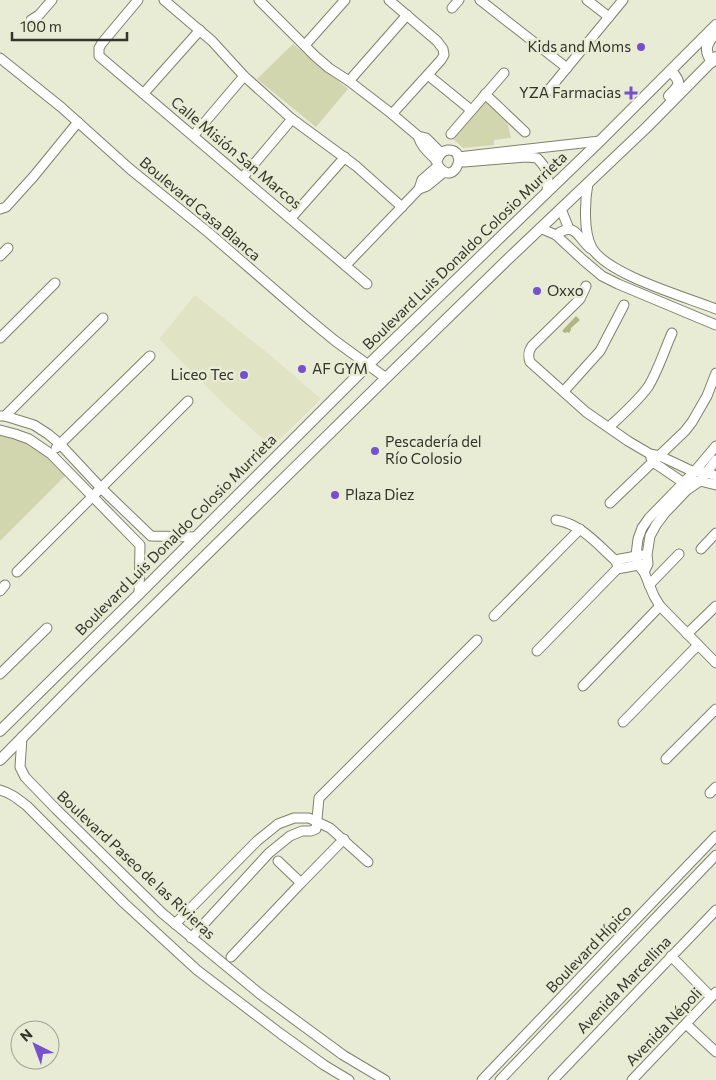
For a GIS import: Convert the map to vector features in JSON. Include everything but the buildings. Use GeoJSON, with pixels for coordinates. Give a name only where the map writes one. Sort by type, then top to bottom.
{"type":"FeatureCollection","features":[{"type":"Feature","properties":{"kind":"main road","name":"Boulevard Luis Donaldo Colosio Murrieta"},"geometry":{"type":"LineString","coordinates":[[0,731],[368,365],[600,141],[716,25]]}},
{"type":"Feature","properties":{"kind":"main road"},"geometry":{"type":"LineString","coordinates":[[0,760],[386,378],[714,60],[708,57],[706,47],[716,32]]}},
{"type":"Feature","properties":{"kind":"main road"},"geometry":{"type":"LineString","coordinates":[[620,153],[642,122],[678,85],[679,79],[671,71]]}},
{"type":"Feature","properties":{"kind":"main road"},"geometry":{"type":"LineString","coordinates":[[68,664],[82,677]]}},
{"type":"Feature","properties":{"kind":"street"},"geometry":{"type":"LineString","coordinates":[[31,20],[39,15],[52,0]]}},
{"type":"Feature","properties":{"kind":"street","name":"Calle Misión San Marcos"},"geometry":{"type":"LineString","coordinates":[[138,0],[102,42],[99,48],[100,56],[367,284]]}},
{"type":"Feature","properties":{"kind":"street"},"geometry":{"type":"LineString","coordinates":[[164,0],[212,41],[244,76],[292,119],[345,157],[402,207]]}},
{"type":"Feature","properties":{"kind":"street"},"geometry":{"type":"LineString","coordinates":[[259,0],[269,3],[305,45],[329,68],[349,81],[418,136],[421,144],[440,163],[448,172],[457,168],[459,159],[456,154],[447,150],[440,163],[427,186],[419,189],[346,265]]}},
{"type":"Feature","properties":{"kind":"street"},"geometry":{"type":"LineString","coordinates":[[305,45],[346,0]]}},
{"type":"Feature","properties":{"kind":"street"},"geometry":{"type":"LineString","coordinates":[[389,0],[437,42],[444,51],[441,60],[392,114]]}},
{"type":"Feature","properties":{"kind":"street"},"geometry":{"type":"LineString","coordinates":[[452,8],[459,0]]}},
{"type":"Feature","properties":{"kind":"street"},"geometry":{"type":"LineString","coordinates":[[480,0],[566,68]]}},
{"type":"Feature","properties":{"kind":"street"},"geometry":{"type":"LineString","coordinates":[[587,0],[609,16]]}},
{"type":"Feature","properties":{"kind":"street"},"geometry":{"type":"LineString","coordinates":[[547,92],[623,0]]}},
{"type":"Feature","properties":{"kind":"street"},"geometry":{"type":"LineString","coordinates":[[349,81],[406,15]]}},
{"type":"Feature","properties":{"kind":"street"},"geometry":{"type":"LineString","coordinates":[[144,93],[200,30]]}},
{"type":"Feature","properties":{"kind":"street","name":"Boulevard Casa Blanca"},"geometry":{"type":"LineString","coordinates":[[0,58],[61,107],[130,169],[209,233],[304,316],[386,378]]}},
{"type":"Feature","properties":{"kind":"street"},"geometry":{"type":"LineString","coordinates":[[451,134],[504,73]]}},
{"type":"Feature","properties":{"kind":"street"},"geometry":{"type":"LineString","coordinates":[[428,74],[471,110]]}},
{"type":"Feature","properties":{"kind":"street"},"geometry":{"type":"LineString","coordinates":[[194,135],[244,76]]}},
{"type":"Feature","properties":{"kind":"street"},"geometry":{"type":"LineString","coordinates":[[485,94],[525,132]]}},
{"type":"Feature","properties":{"kind":"street"},"geometry":{"type":"LineString","coordinates":[[243,177],[292,119]]}},
{"type":"Feature","properties":{"kind":"street"},"geometry":{"type":"LineString","coordinates":[[0,209],[6,207],[34,176],[78,122]]}},
{"type":"Feature","properties":{"kind":"street"},"geometry":{"type":"LineString","coordinates":[[459,159],[600,141]]}},
{"type":"Feature","properties":{"kind":"street"},"geometry":{"type":"LineString","coordinates":[[292,218],[345,157]]}},
{"type":"Feature","properties":{"kind":"street"},"geometry":{"type":"LineString","coordinates":[[459,159],[537,158],[546,169],[549,177],[547,192]]}},
{"type":"Feature","properties":{"kind":"street"},"geometry":{"type":"LineString","coordinates":[[588,183],[586,224],[594,250],[601,258],[626,274],[716,309]]}},
{"type":"Feature","properties":{"kind":"street"},"geometry":{"type":"LineString","coordinates":[[561,209],[570,229],[579,235],[590,249],[594,250]]}},
{"type":"Feature","properties":{"kind":"street"},"geometry":{"type":"LineString","coordinates":[[540,228],[556,235],[602,276],[716,324]]}},
{"type":"Feature","properties":{"kind":"street"},"geometry":{"type":"LineString","coordinates":[[556,235],[562,230],[570,229]]}},
{"type":"Feature","properties":{"kind":"street"},"geometry":{"type":"LineString","coordinates":[[0,256],[8,248]]}},
{"type":"Feature","properties":{"kind":"street"},"geometry":{"type":"LineString","coordinates":[[602,276],[609,264]]}},
{"type":"Feature","properties":{"kind":"street"},"geometry":{"type":"LineString","coordinates":[[0,338],[55,283]]}},
{"type":"Feature","properties":{"kind":"street"},"geometry":{"type":"LineString","coordinates":[[586,286],[580,299],[540,337],[529,351],[528,357],[530,362],[586,412],[654,457],[684,483]]}},
{"type":"Feature","properties":{"kind":"street"},"geometry":{"type":"LineString","coordinates":[[564,392],[600,351],[624,305]]}},
{"type":"Feature","properties":{"kind":"street"},"geometry":{"type":"LineString","coordinates":[[2,416],[103,318]]}},
{"type":"Feature","properties":{"kind":"street"},"geometry":{"type":"LineString","coordinates":[[609,428],[647,388],[672,333]]}},
{"type":"Feature","properties":{"kind":"street"},"geometry":{"type":"LineString","coordinates":[[50,454],[150,356]]}},
{"type":"Feature","properties":{"kind":"street"},"geometry":{"type":"LineString","coordinates":[[610,503],[654,457],[676,440],[692,422],[707,396],[716,373]]}},
{"type":"Feature","properties":{"kind":"street"},"geometry":{"type":"LineString","coordinates":[[17,572],[188,401]]}},
{"type":"Feature","properties":{"kind":"street"},"geometry":{"type":"LineString","coordinates":[[2,416],[34,425],[48,434],[151,536]]}},
{"type":"Feature","properties":{"kind":"street"},"geometry":{"type":"LineString","coordinates":[[0,430],[29,439],[50,454],[140,545],[139,594]]}},
{"type":"Feature","properties":{"kind":"street"},"geometry":{"type":"LineString","coordinates":[[636,556],[638,539],[642,528],[649,518],[684,483],[716,446]]}},
{"type":"Feature","properties":{"kind":"street"},"geometry":{"type":"LineString","coordinates":[[654,457],[694,472],[706,472],[716,476]]}},
{"type":"Feature","properties":{"kind":"street"},"geometry":{"type":"LineString","coordinates":[[716,460],[700,480],[687,490],[656,524],[650,536],[644,564],[649,584],[660,606],[716,662]]}},
{"type":"Feature","properties":{"kind":"street"},"geometry":{"type":"LineString","coordinates":[[684,483],[700,480],[716,485]]}},
{"type":"Feature","properties":{"kind":"street"},"geometry":{"type":"LineString","coordinates":[[120,523],[128,515]]}},
{"type":"Feature","properties":{"kind":"street"},"geometry":{"type":"LineString","coordinates":[[556,520],[580,529],[616,564],[644,564]]}},
{"type":"Feature","properties":{"kind":"street"},"geometry":{"type":"LineString","coordinates":[[494,616],[580,529]]}},
{"type":"Feature","properties":{"kind":"street"},"geometry":{"type":"LineString","coordinates":[[701,549],[716,533]]}},
{"type":"Feature","properties":{"kind":"street"},"geometry":{"type":"LineString","coordinates":[[140,545],[151,536],[196,537]]}},
{"type":"Feature","properties":{"kind":"street"},"geometry":{"type":"LineString","coordinates":[[649,584],[679,554]]}},
{"type":"Feature","properties":{"kind":"street"},"geometry":{"type":"LineString","coordinates":[[636,556],[644,564]]}},
{"type":"Feature","properties":{"kind":"street"},"geometry":{"type":"LineString","coordinates":[[536,652],[616,564],[636,556]]}},
{"type":"Feature","properties":{"kind":"street"},"geometry":{"type":"LineString","coordinates":[[583,686],[660,606]]}},
{"type":"Feature","properties":{"kind":"street"},"geometry":{"type":"LineString","coordinates":[[687,634],[716,606]]}},
{"type":"Feature","properties":{"kind":"street"},"geometry":{"type":"LineString","coordinates":[[0,674],[46,628]]}},
{"type":"Feature","properties":{"kind":"street"},"geometry":{"type":"LineString","coordinates":[[190,938],[269,853],[290,836],[302,831],[316,829],[319,798],[477,640]]}},
{"type":"Feature","properties":{"kind":"street"},"geometry":{"type":"LineString","coordinates":[[623,722],[698,645]]}},
{"type":"Feature","properties":{"kind":"street"},"geometry":{"type":"LineString","coordinates":[[666,759],[716,709]]}},
{"type":"Feature","properties":{"kind":"street","name":"Boulevard Paseo de las Rivieras"},"geometry":{"type":"LineString","coordinates":[[22,738],[20,767],[25,777],[162,913],[260,994],[344,1054],[385,1080]]}},
{"type":"Feature","properties":{"kind":"street"},"geometry":{"type":"LineString","coordinates":[[0,790],[17,797],[27,806],[124,903],[197,970],[281,1034],[324,1065],[349,1080]]}},
{"type":"Feature","properties":{"kind":"street"},"geometry":{"type":"LineString","coordinates":[[176,924],[257,841],[278,824],[294,818],[309,818],[330,828],[368,862]]}},
{"type":"Feature","properties":{"kind":"street","name":"Boulevard Hípico"},"geometry":{"type":"LineString","coordinates":[[482,1080],[716,836]]}},
{"type":"Feature","properties":{"kind":"street"},"geometry":{"type":"LineString","coordinates":[[231,956],[344,839]]}},
{"type":"Feature","properties":{"kind":"street","name":"Boulevard Hípico"},"geometry":{"type":"LineString","coordinates":[[500,1080],[716,855]]}},
{"type":"Feature","properties":{"kind":"street"},"geometry":{"type":"LineString","coordinates":[[278,861],[302,883]]}},
{"type":"Feature","properties":{"kind":"street","name":"Avenida Marcellina"},"geometry":{"type":"LineString","coordinates":[[553,1080],[716,910]]}},
{"type":"Feature","properties":{"kind":"street"},"geometry":{"type":"LineString","coordinates":[[671,956],[714,995]]}},
{"type":"Feature","properties":{"kind":"street","name":"Avenida Népoli"},"geometry":{"type":"LineString","coordinates":[[632,1080],[714,995]]}},
{"type":"Feature","properties":{"kind":"street"},"geometry":{"type":"LineString","coordinates":[[686,1024],[716,1052]]}},
{"type":"Feature","properties":{"kind":"shaded area"},"geometry":{"type":"Polygon","coordinates":[[[293,44],[348,89],[316,127],[257,79],[293,44]]]}},
{"type":"Feature","properties":{"kind":"shaded area"},"geometry":{"type":"Polygon","coordinates":[[[486,102],[507,121],[511,138],[494,140],[494,145],[463,148],[453,139],[486,102]]]}},
{"type":"Feature","properties":{"kind":"shaded area","name":"Liceo Tec"},"geometry":{"type":"Polygon","coordinates":[[[195,295],[321,399],[272,447],[226,406],[159,339],[195,295]]]}},
{"type":"Feature","properties":{"kind":"shaded area"},"geometry":{"type":"Polygon","coordinates":[[[576,316],[580,320],[571,328],[569,333],[562,331],[576,316]]]}},
{"type":"Feature","properties":{"kind":"shaded area"},"geometry":{"type":"Polygon","coordinates":[[[0,433],[22,439],[43,452],[66,475],[0,541],[0,433]]]}},
{"type":"Feature","properties":{"kind":"place","name":"Kids and Moms"},"geometry":{"type":"Point","coordinates":[641,47]}},
{"type":"Feature","properties":{"kind":"place","name":"YZA Farmacias"},"geometry":{"type":"Point","coordinates":[631,93]}},
{"type":"Feature","properties":{"kind":"place","name":"Oxxo"},"geometry":{"type":"Point","coordinates":[537,291]}},
{"type":"Feature","properties":{"kind":"place","name":"AF GYM"},"geometry":{"type":"Point","coordinates":[302,369]}},
{"type":"Feature","properties":{"kind":"place","name":"Liceo Tec"},"geometry":{"type":"Point","coordinates":[244,375]}},
{"type":"Feature","properties":{"kind":"place","name":"Pescadería del Río Colosio"},"geometry":{"type":"Point","coordinates":[375,451]}},
{"type":"Feature","properties":{"kind":"place","name":"Plaza Diez"},"geometry":{"type":"Point","coordinates":[335,495]}}]}
